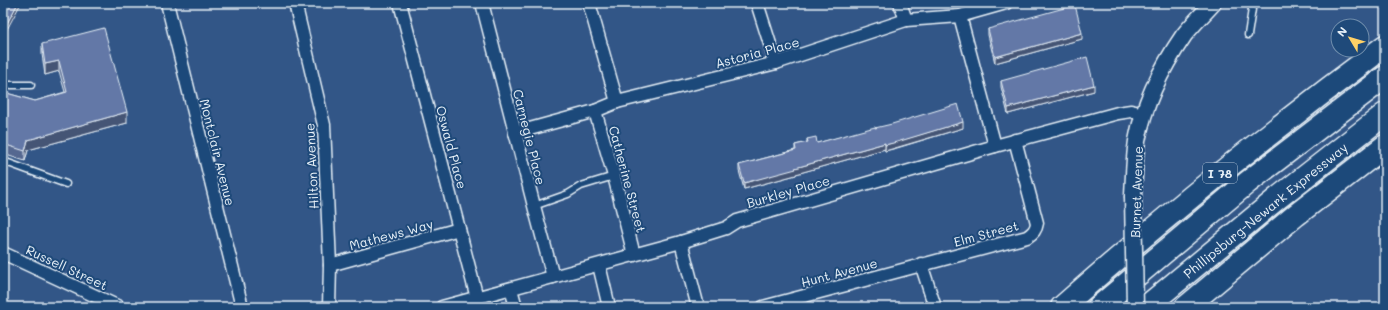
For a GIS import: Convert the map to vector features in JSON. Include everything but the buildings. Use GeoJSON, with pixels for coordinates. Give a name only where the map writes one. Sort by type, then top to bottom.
{"type":"FeatureCollection","features":[{"type":"Feature","properties":{"kind":"highway","name":"I 78"},"geometry":{"type":"LineString","coordinates":[[1062,307],[1186,201],[1286,121],[1385,46]]}},
{"type":"Feature","properties":{"kind":"highway","name":"I 78"},"geometry":{"type":"LineString","coordinates":[[1098,307],[1248,182],[1385,77]]}},
{"type":"Feature","properties":{"kind":"highway","name":"Phillipsburg-Newark Expressway"},"geometry":{"type":"LineString","coordinates":[[1146,307],[1273,202],[1385,114]]}},
{"type":"Feature","properties":{"kind":"highway","name":"Phillipsburg-Newark Expressway"},"geometry":{"type":"LineString","coordinates":[[1190,304],[1296,215],[1385,146]]}},
{"type":"Feature","properties":{"kind":"street","name":"Montclair Avenue"},"geometry":{"type":"LineString","coordinates":[[167,3],[242,307]]}},
{"type":"Feature","properties":{"kind":"street","name":"Hilton Avenue"},"geometry":{"type":"LineString","coordinates":[[295,3],[324,125],[330,265],[329,307]]}},
{"type":"Feature","properties":{"kind":"street","name":"Oswald Place"},"geometry":{"type":"LineString","coordinates":[[400,3],[477,298]]}},
{"type":"Feature","properties":{"kind":"street","name":"Carnegie Place"},"geometry":{"type":"LineString","coordinates":[[482,3],[534,206],[554,277]]}},
{"type":"Feature","properties":{"kind":"street"},"geometry":{"type":"LineString","coordinates":[[588,3],[617,102]]}},
{"type":"Feature","properties":{"kind":"street"},"geometry":{"type":"LineString","coordinates":[[757,3],[776,63]]}},
{"type":"Feature","properties":{"kind":"street"},"geometry":{"type":"LineString","coordinates":[[900,3],[906,20]]}},
{"type":"Feature","properties":{"kind":"street","name":"Astoria Place"},"geometry":{"type":"LineString","coordinates":[[515,133],[596,111],[617,102],[776,63],[906,20],[960,16],[1006,3]]}},
{"type":"Feature","properties":{"kind":"street","name":"Burnet Avenue"},"geometry":{"type":"LineString","coordinates":[[1135,307],[1133,196],[1134,162],[1144,114],[1156,82],[1166,64],[1185,34],[1213,3]]}},
{"type":"Feature","properties":{"kind":"street"},"geometry":{"type":"LineString","coordinates":[[960,16],[995,146]]}},
{"type":"Feature","properties":{"kind":"street","name":"Catherine Street"},"geometry":{"type":"LineString","coordinates":[[596,111],[634,255]]}},
{"type":"Feature","properties":{"kind":"street","name":"Burkley Place"},"geometry":{"type":"LineString","coordinates":[[442,307],[681,242],[726,228],[737,221],[1015,140],[1118,113],[1131,111],[1144,114]]}},
{"type":"Feature","properties":{"kind":"street","name":"Elm Street"},"geometry":{"type":"LineString","coordinates":[[921,264],[1027,237],[1035,230],[1037,223],[1015,140]]}},
{"type":"Feature","properties":{"kind":"street","name":"Mathews Way"},"geometry":{"type":"LineString","coordinates":[[330,265],[459,229]]}},
{"type":"Feature","properties":{"kind":"street"},"geometry":{"type":"LineString","coordinates":[[681,242],[698,307]]}},
{"type":"Feature","properties":{"kind":"street","name":"Russell Street"},"geometry":{"type":"LineString","coordinates":[[3,253],[119,307]]}},
{"type":"Feature","properties":{"kind":"street"},"geometry":{"type":"LineString","coordinates":[[921,264],[935,307]]}},
{"type":"Feature","properties":{"kind":"street","name":"Hunt Avenue"},"geometry":{"type":"LineString","coordinates":[[764,307],[921,264]]}},
{"type":"Feature","properties":{"kind":"street"},"geometry":{"type":"LineString","coordinates":[[599,265],[609,307]]}},
{"type":"Feature","properties":{"kind":"street"},"geometry":{"type":"LineString","coordinates":[[511,289],[516,307]]}},
{"type":"Feature","properties":{"kind":"lane"},"geometry":{"type":"LineString","coordinates":[[1248,35],[1252,9],[1250,3]]}},
{"type":"Feature","properties":{"kind":"lane"},"geometry":{"type":"LineString","coordinates":[[3,85],[31,85]]}},
{"type":"Feature","properties":{"kind":"lane"},"geometry":{"type":"LineString","coordinates":[[3,161],[66,184]]}},
{"type":"Feature","properties":{"kind":"lane"},"geometry":{"type":"LineString","coordinates":[[534,206],[568,194],[581,186],[614,176]]}}]}
